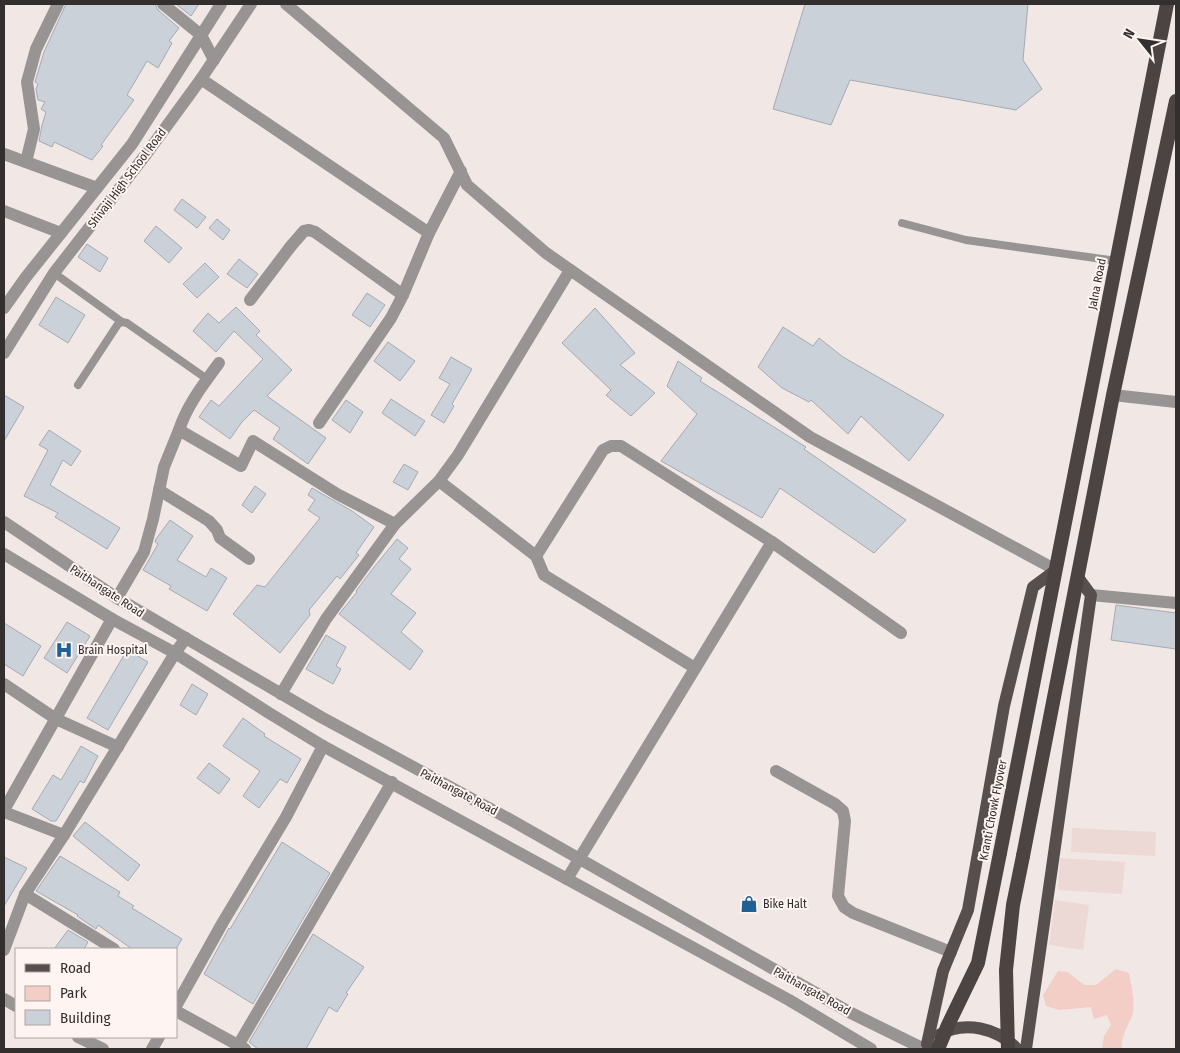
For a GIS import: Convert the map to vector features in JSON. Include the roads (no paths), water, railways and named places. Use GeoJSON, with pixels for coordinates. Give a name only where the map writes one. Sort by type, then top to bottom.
{"type":"FeatureCollection","features":[{"type":"Feature","properties":{"kind":"highway","name":"Jalna Road"},"geometry":{"type":"LineString","coordinates":[[1056,570],[1167,4]]}},
{"type":"Feature","properties":{"kind":"highway"},"geometry":{"type":"LineString","coordinates":[[1008,1049],[1006,970],[1013,906],[1113,394],[1176,101]]}},
{"type":"Feature","properties":{"kind":"highway","name":"Kranti Chowk Flyover"},"geometry":{"type":"LineString","coordinates":[[927,1048],[948,1025],[978,963],[1056,570]]}},
{"type":"Feature","properties":{"kind":"main road"},"geometry":{"type":"LineString","coordinates":[[927,1048],[943,971],[968,910],[1004,706],[1033,587],[1056,570]]}},
{"type":"Feature","properties":{"kind":"main road"},"geometry":{"type":"LineString","coordinates":[[1026,1049],[1091,595],[1077,576]]}},
{"type":"Feature","properties":{"kind":"main road"},"geometry":{"type":"LineString","coordinates":[[927,1048],[941,1034],[964,1027],[988,1030],[1009,1040],[1018,1049]]}},
{"type":"Feature","properties":{"kind":"street"},"geometry":{"type":"LineString","coordinates":[[26,162],[34,129],[27,82],[36,49],[58,4]]}},
{"type":"Feature","properties":{"kind":"street"},"geometry":{"type":"LineString","coordinates":[[163,4],[202,35],[214,60]]}},
{"type":"Feature","properties":{"kind":"street","name":"Shivaji High School Road"},"geometry":{"type":"LineString","coordinates":[[4,308],[132,144],[221,4]]}},
{"type":"Feature","properties":{"kind":"street","name":"Shivaji High School Road"},"geometry":{"type":"LineString","coordinates":[[4,353],[54,273],[147,153],[201,79],[251,4]]}},
{"type":"Feature","properties":{"kind":"street"},"geometry":{"type":"LineString","coordinates":[[286,4],[444,138],[467,185],[546,253],[810,437],[1056,570]]}},
{"type":"Feature","properties":{"kind":"street"},"geometry":{"type":"LineString","coordinates":[[201,79],[429,233]]}},
{"type":"Feature","properties":{"kind":"street"},"geometry":{"type":"LineString","coordinates":[[4,154],[97,188]]}},
{"type":"Feature","properties":{"kind":"street"},"geometry":{"type":"LineString","coordinates":[[319,423],[391,318],[404,295],[429,233],[461,171]]}},
{"type":"Feature","properties":{"kind":"street"},"geometry":{"type":"LineString","coordinates":[[4,211],[61,233]]}},
{"type":"Feature","properties":{"kind":"street"},"geometry":{"type":"LineString","coordinates":[[250,300],[291,246],[304,231],[309,230],[404,295]]}},
{"type":"Feature","properties":{"kind":"street"},"geometry":{"type":"LineString","coordinates":[[281,694],[326,619],[394,524],[439,481],[458,455],[570,270]]}},
{"type":"Feature","properties":{"kind":"street"},"geometry":{"type":"LineString","coordinates":[[117,598],[144,552],[164,467],[184,415],[218,364]]}},
{"type":"Feature","properties":{"kind":"street"},"geometry":{"type":"LineString","coordinates":[[1113,394],[1176,402]]}},
{"type":"Feature","properties":{"kind":"street"},"geometry":{"type":"LineString","coordinates":[[179,430],[241,466],[253,441],[337,494],[394,524]]}},
{"type":"Feature","properties":{"kind":"street"},"geometry":{"type":"LineString","coordinates":[[536,556],[604,450],[611,446],[621,446],[772,542],[902,633]]}},
{"type":"Feature","properties":{"kind":"street"},"geometry":{"type":"LineString","coordinates":[[439,481],[536,556],[544,575],[695,668]]}},
{"type":"Feature","properties":{"kind":"street"},"geometry":{"type":"LineString","coordinates":[[159,490],[208,521],[217,530],[220,538],[249,559]]}},
{"type":"Feature","properties":{"kind":"street","name":"Paithangate Road"},"geometry":{"type":"LineString","coordinates":[[4,522],[117,598],[281,694],[579,859],[851,1013],[927,1048]]}},
{"type":"Feature","properties":{"kind":"street"},"geometry":{"type":"LineString","coordinates":[[567,879],[772,542]]}},
{"type":"Feature","properties":{"kind":"street","name":"Paithangate Road"},"geometry":{"type":"LineString","coordinates":[[4,554],[112,619],[176,653],[323,746],[789,1000],[871,1049]]}},
{"type":"Feature","properties":{"kind":"street"},"geometry":{"type":"LineString","coordinates":[[1091,595],[1176,602]]}},
{"type":"Feature","properties":{"kind":"street"},"geometry":{"type":"LineString","coordinates":[[64,835],[4,811],[112,619]]}},
{"type":"Feature","properties":{"kind":"street"},"geometry":{"type":"LineString","coordinates":[[4,950],[25,894],[64,835],[186,638]]}},
{"type":"Feature","properties":{"kind":"street"},"geometry":{"type":"LineString","coordinates":[[4,684],[56,719],[118,747]]}},
{"type":"Feature","properties":{"kind":"street"},"geometry":{"type":"LineString","coordinates":[[180,990],[286,817],[323,746]]}},
{"type":"Feature","properties":{"kind":"street"},"geometry":{"type":"LineString","coordinates":[[776,771],[835,804],[843,811],[845,821],[838,896],[844,907],[853,913],[951,952]]}},
{"type":"Feature","properties":{"kind":"street"},"geometry":{"type":"LineString","coordinates":[[178,1012],[240,1048],[392,782]]}},
{"type":"Feature","properties":{"kind":"street"},"geometry":{"type":"LineString","coordinates":[[25,894],[112,948]]}},
{"type":"Feature","properties":{"kind":"street"},"geometry":{"type":"LineString","coordinates":[[4,999],[15,1005]]}},
{"type":"Feature","properties":{"kind":"street"},"geometry":{"type":"LineString","coordinates":[[80,1038],[103,1049]]}},
{"type":"Feature","properties":{"kind":"street"},"geometry":{"type":"LineString","coordinates":[[152,1049],[158,1038]]}},
{"type":"Feature","properties":{"kind":"lane"},"geometry":{"type":"LineString","coordinates":[[902,223],[966,240],[1117,261]]}},
{"type":"Feature","properties":{"kind":"lane"},"geometry":{"type":"LineString","coordinates":[[54,273],[122,322],[127,323],[207,379]]}},
{"type":"Feature","properties":{"kind":"lane"},"geometry":{"type":"LineString","coordinates":[[78,385],[118,324],[122,322]]}},
{"type":"Feature","properties":{"kind":"place","name":"Brain Hospital"},"geometry":{"type":"Point","coordinates":[64,650]}},
{"type":"Feature","properties":{"kind":"place","name":"Bike Halt"},"geometry":{"type":"Point","coordinates":[749,904]}}]}
